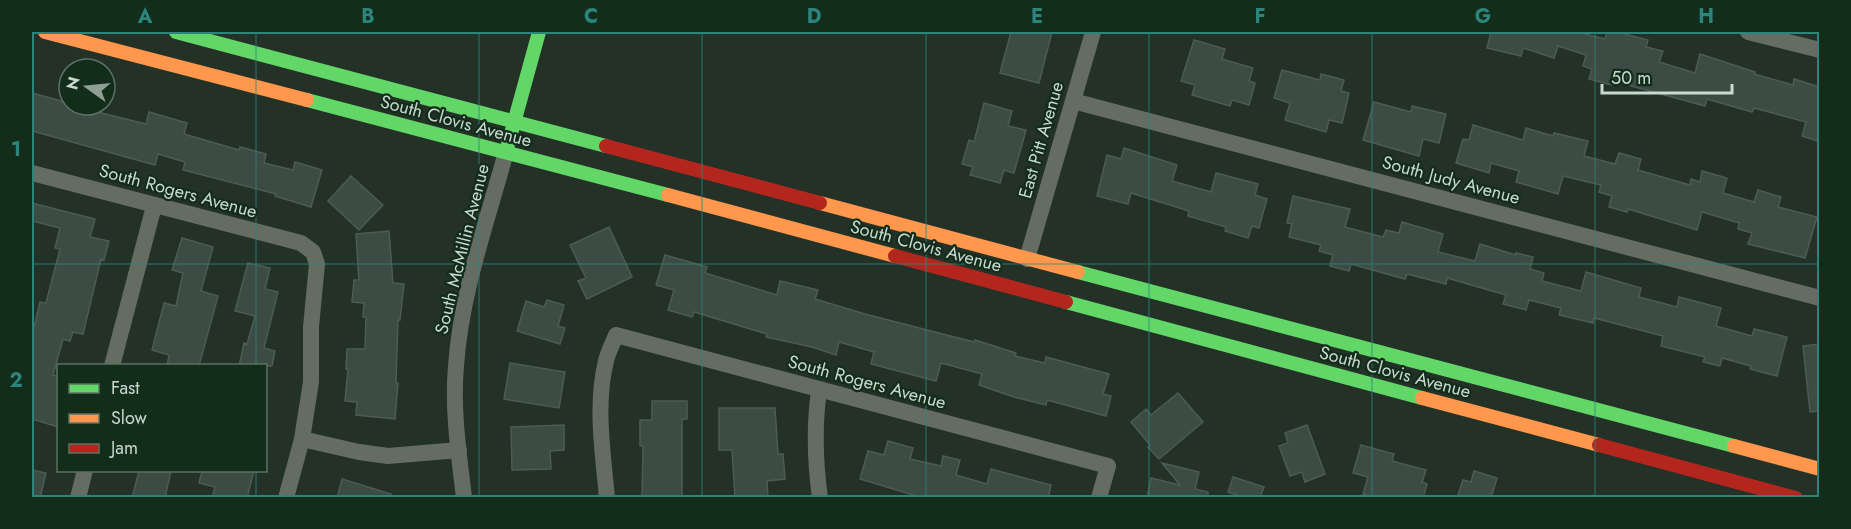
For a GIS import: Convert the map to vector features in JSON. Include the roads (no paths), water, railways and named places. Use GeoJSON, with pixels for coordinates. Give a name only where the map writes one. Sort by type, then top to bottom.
{"type":"FeatureCollection","features":[{"type":"Feature","properties":{"kind":"main road","name":"South Clovis Avenue"},"geometry":{"type":"LineString","coordinates":[[45,32],[506,152],[1796,498]]}},
{"type":"Feature","properties":{"kind":"main road","name":"South Clovis Avenue"},"geometry":{"type":"LineString","coordinates":[[176,32],[514,122],[1022,265],[1820,469]]}},
{"type":"Feature","properties":{"kind":"main road"},"geometry":{"type":"LineString","coordinates":[[506,152],[539,32]]}},
{"type":"Feature","properties":{"kind":"main road"},"geometry":{"type":"LineString","coordinates":[[851,245],[900,246],[954,258]]}},
{"type":"Feature","properties":{"kind":"street","name":"East Pitt Avenue"},"geometry":{"type":"LineString","coordinates":[[1022,265],[1093,32]]}},
{"type":"Feature","properties":{"kind":"street"},"geometry":{"type":"LineString","coordinates":[[1748,32],[1820,50]]}},
{"type":"Feature","properties":{"kind":"street","name":"South Judy Avenue"},"geometry":{"type":"LineString","coordinates":[[1073,100],[1820,298]]}},
{"type":"Feature","properties":{"kind":"street","name":"South McMillin Avenue"},"geometry":{"type":"LineString","coordinates":[[464,498],[454,404],[460,330],[506,152]]}},
{"type":"Feature","properties":{"kind":"street","name":"South Rogers Avenue"},"geometry":{"type":"LineString","coordinates":[[32,173],[301,243],[313,252],[318,264],[311,327],[311,382],[302,439]]}},
{"type":"Feature","properties":{"kind":"street"},"geometry":{"type":"LineString","coordinates":[[113,364],[154,206]]}},
{"type":"Feature","properties":{"kind":"street","name":"South Rogers Avenue"},"geometry":{"type":"LineString","coordinates":[[607,498],[601,390],[606,360],[616,335],[1108,466],[1099,498]]}},
{"type":"Feature","properties":{"kind":"street"},"geometry":{"type":"LineString","coordinates":[[819,390],[816,413],[816,472],[820,498]]}},
{"type":"Feature","properties":{"kind":"street"},"geometry":{"type":"LineString","coordinates":[[286,498],[302,439],[388,456],[459,450]]}},
{"type":"Feature","properties":{"kind":"street"},"geometry":{"type":"LineString","coordinates":[[78,498],[85,472]]}}]}
